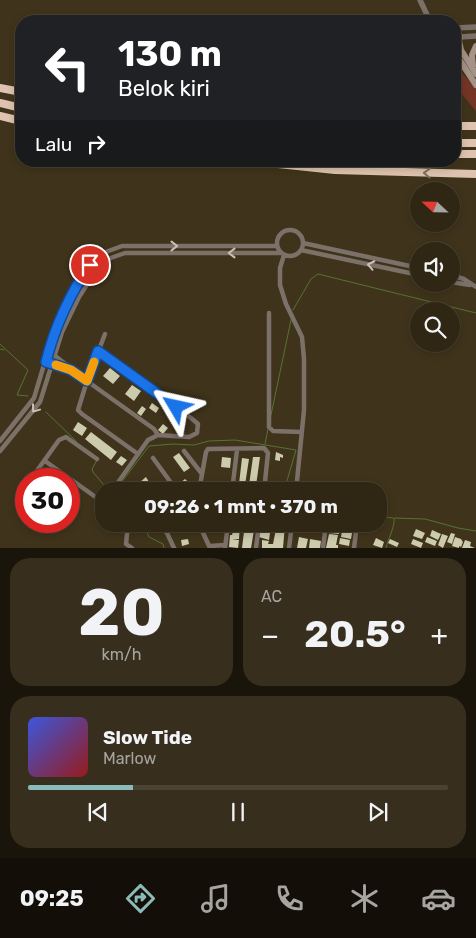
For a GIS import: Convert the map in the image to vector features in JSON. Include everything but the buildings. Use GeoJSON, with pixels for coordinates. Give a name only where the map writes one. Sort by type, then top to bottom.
{"type":"FeatureCollection","features":[{"type":"Feature","properties":{"kind":"highway"},"geometry":{"type":"LineString","coordinates":[[0,88],[15,91]]}},
{"type":"Feature","properties":{"kind":"highway"},"geometry":{"type":"LineString","coordinates":[[0,103],[15,107]]}},
{"type":"Feature","properties":{"kind":"highway"},"geometry":{"type":"LineString","coordinates":[[461,126],[476,126]]}},
{"type":"Feature","properties":{"kind":"highway"},"geometry":{"type":"LineString","coordinates":[[461,143],[476,143]]}},
{"type":"Feature","properties":{"kind":"highway"},"geometry":{"type":"LineString","coordinates":[[461,154],[476,154]]}},
{"type":"Feature","properties":{"kind":"highway"},"geometry":{"type":"LineString","coordinates":[[306,167],[335,170],[476,174]]}},
{"type":"Feature","properties":{"kind":"main road"},"geometry":{"type":"LineString","coordinates":[[475,72],[472,55],[476,46]]}},
{"type":"Feature","properties":{"kind":"main road"},"geometry":{"type":"LineString","coordinates":[[461,50],[475,72]]}},
{"type":"Feature","properties":{"kind":"main road"},"geometry":{"type":"LineString","coordinates":[[461,62],[476,85]]}},
{"type":"Feature","properties":{"kind":"street"},"geometry":{"type":"LineString","coordinates":[[420,0],[427,15]]}},
{"type":"Feature","properties":{"kind":"street"},"geometry":{"type":"LineString","coordinates":[[461,28],[476,27]]}},
{"type":"Feature","properties":{"kind":"street"},"geometry":{"type":"LineString","coordinates":[[461,39],[476,36]]}},
{"type":"Feature","properties":{"kind":"street"},"geometry":{"type":"LineString","coordinates":[[0,451],[40,402],[62,332],[79,297],[97,269],[108,259],[126,253],[282,254],[292,256],[301,250],[303,243],[298,233],[288,230],[278,236],[277,246],[282,254],[280,285],[286,304],[302,337],[304,359],[304,410],[297,482]]}},
{"type":"Feature","properties":{"kind":"street"},"geometry":{"type":"LineString","coordinates":[[303,243],[410,266]]}},
{"type":"Feature","properties":{"kind":"street"},"geometry":{"type":"LineString","coordinates":[[0,440],[20,416],[36,392],[52,338],[78,281],[90,265],[103,253],[122,246],[277,246]]}},
{"type":"Feature","properties":{"kind":"street"},"geometry":{"type":"LineString","coordinates":[[148,246],[148,253]]}},
{"type":"Feature","properties":{"kind":"street"},"geometry":{"type":"LineString","coordinates":[[301,250],[410,273]]}},
{"type":"Feature","properties":{"kind":"street"},"geometry":{"type":"LineString","coordinates":[[460,278],[474,286]]}},
{"type":"Feature","properties":{"kind":"street"},"geometry":{"type":"LineString","coordinates":[[460,284],[474,286]]}},
{"type":"Feature","properties":{"kind":"street"},"geometry":{"type":"LineString","coordinates":[[269,314],[269,427],[273,431],[302,432]]}},
{"type":"Feature","properties":{"kind":"street"},"geometry":{"type":"LineString","coordinates":[[105,334],[78,410],[138,454]]}},
{"type":"Feature","properties":{"kind":"street"},"geometry":{"type":"LineString","coordinates":[[98,351],[198,424],[197,433],[193,436],[158,435],[148,440],[118,482]]}},
{"type":"Feature","properties":{"kind":"street"},"geometry":{"type":"LineString","coordinates":[[48,353],[55,355],[66,363],[71,370]]}},
{"type":"Feature","properties":{"kind":"street"},"geometry":{"type":"LineString","coordinates":[[46,362],[71,370],[154,429],[158,435]]}},
{"type":"Feature","properties":{"kind":"street"},"geometry":{"type":"LineString","coordinates":[[36,392],[43,395]]}},
{"type":"Feature","properties":{"kind":"street"},"geometry":{"type":"LineString","coordinates":[[39,468],[60,440],[66,437],[97,459]]}},
{"type":"Feature","properties":{"kind":"street"},"geometry":{"type":"LineString","coordinates":[[201,482],[208,449],[237,450],[256,447],[267,450],[268,459],[265,482]]}},
{"type":"Feature","properties":{"kind":"street"},"geometry":{"type":"LineString","coordinates":[[233,482],[237,450]]}},
{"type":"Feature","properties":{"kind":"street"},"geometry":{"type":"LineString","coordinates":[[184,451],[202,474]]}},
{"type":"Feature","properties":{"kind":"street"},"geometry":{"type":"LineString","coordinates":[[153,458],[170,482]]}},
{"type":"Feature","properties":{"kind":"street"},"geometry":{"type":"LineString","coordinates":[[45,461],[95,496]]}},
{"type":"Feature","properties":{"kind":"street"},"geometry":{"type":"LineString","coordinates":[[126,532],[126,544],[132,548]]}},
{"type":"Feature","properties":{"kind":"street"},"geometry":{"type":"LineString","coordinates":[[166,532],[174,548]]}},
{"type":"Feature","properties":{"kind":"street"},"geometry":{"type":"LineString","coordinates":[[203,532],[210,547],[225,547],[227,532]]}},
{"type":"Feature","properties":{"kind":"street"},"geometry":{"type":"LineString","coordinates":[[256,548],[258,532]]}},
{"type":"Feature","properties":{"kind":"street"},"geometry":{"type":"LineString","coordinates":[[289,548],[291,532]]}},
{"type":"Feature","properties":{"kind":"street"},"geometry":{"type":"LineString","coordinates":[[323,548],[325,532]]}},
{"type":"Feature","properties":{"kind":"street"},"geometry":{"type":"LineString","coordinates":[[354,548],[356,532]]}},
{"type":"Feature","properties":{"kind":"shaded area"},"geometry":{"type":"Polygon","coordinates":[[[461,72],[476,89],[476,111],[461,93],[461,72]]]}},
{"type":"Feature","properties":{"kind":"waterway"},"geometry":{"type":"LineString","coordinates":[[293,310],[311,279],[318,274],[476,313]]}},
{"type":"Feature","properties":{"kind":"waterway"},"geometry":{"type":"LineString","coordinates":[[271,415],[291,320]]}},
{"type":"Feature","properties":{"kind":"waterway"},"geometry":{"type":"LineString","coordinates":[[0,344],[28,370],[17,395],[28,396]]}},
{"type":"Feature","properties":{"kind":"waterway"},"geometry":{"type":"LineString","coordinates":[[0,349],[4,350]]}},
{"type":"Feature","properties":{"kind":"waterway"},"geometry":{"type":"LineString","coordinates":[[46,412],[76,441]]}},
{"type":"Feature","properties":{"kind":"waterway"},"geometry":{"type":"LineString","coordinates":[[265,444],[268,429]]}},
{"type":"Feature","properties":{"kind":"waterway"},"geometry":{"type":"LineString","coordinates":[[122,482],[149,446],[194,445],[209,441],[235,440],[296,450],[287,482]]}},
{"type":"Feature","properties":{"kind":"waterway"},"geometry":{"type":"LineString","coordinates":[[97,460],[92,469],[101,482]]}},
{"type":"Feature","properties":{"kind":"waterway"},"geometry":{"type":"LineString","coordinates":[[387,517],[393,518]]}},
{"type":"Feature","properties":{"kind":"waterway"},"geometry":{"type":"LineString","coordinates":[[386,548],[394,518],[425,519],[476,531]]}},
{"type":"Feature","properties":{"kind":"waterway"},"geometry":{"type":"LineString","coordinates":[[147,532],[149,537],[163,544],[164,548]]}},
{"type":"Feature","properties":{"kind":"slow traffic"},"geometry":{"type":"LineString","coordinates":[[56,365],[71,370],[87,381],[94,362]]}},
{"type":"Feature","properties":{"kind":"route"},"geometry":{"type":"LineString","coordinates":[[90,265],[78,281],[52,338],[46,362],[71,370],[87,381],[98,351],[176,407]]}}]}
